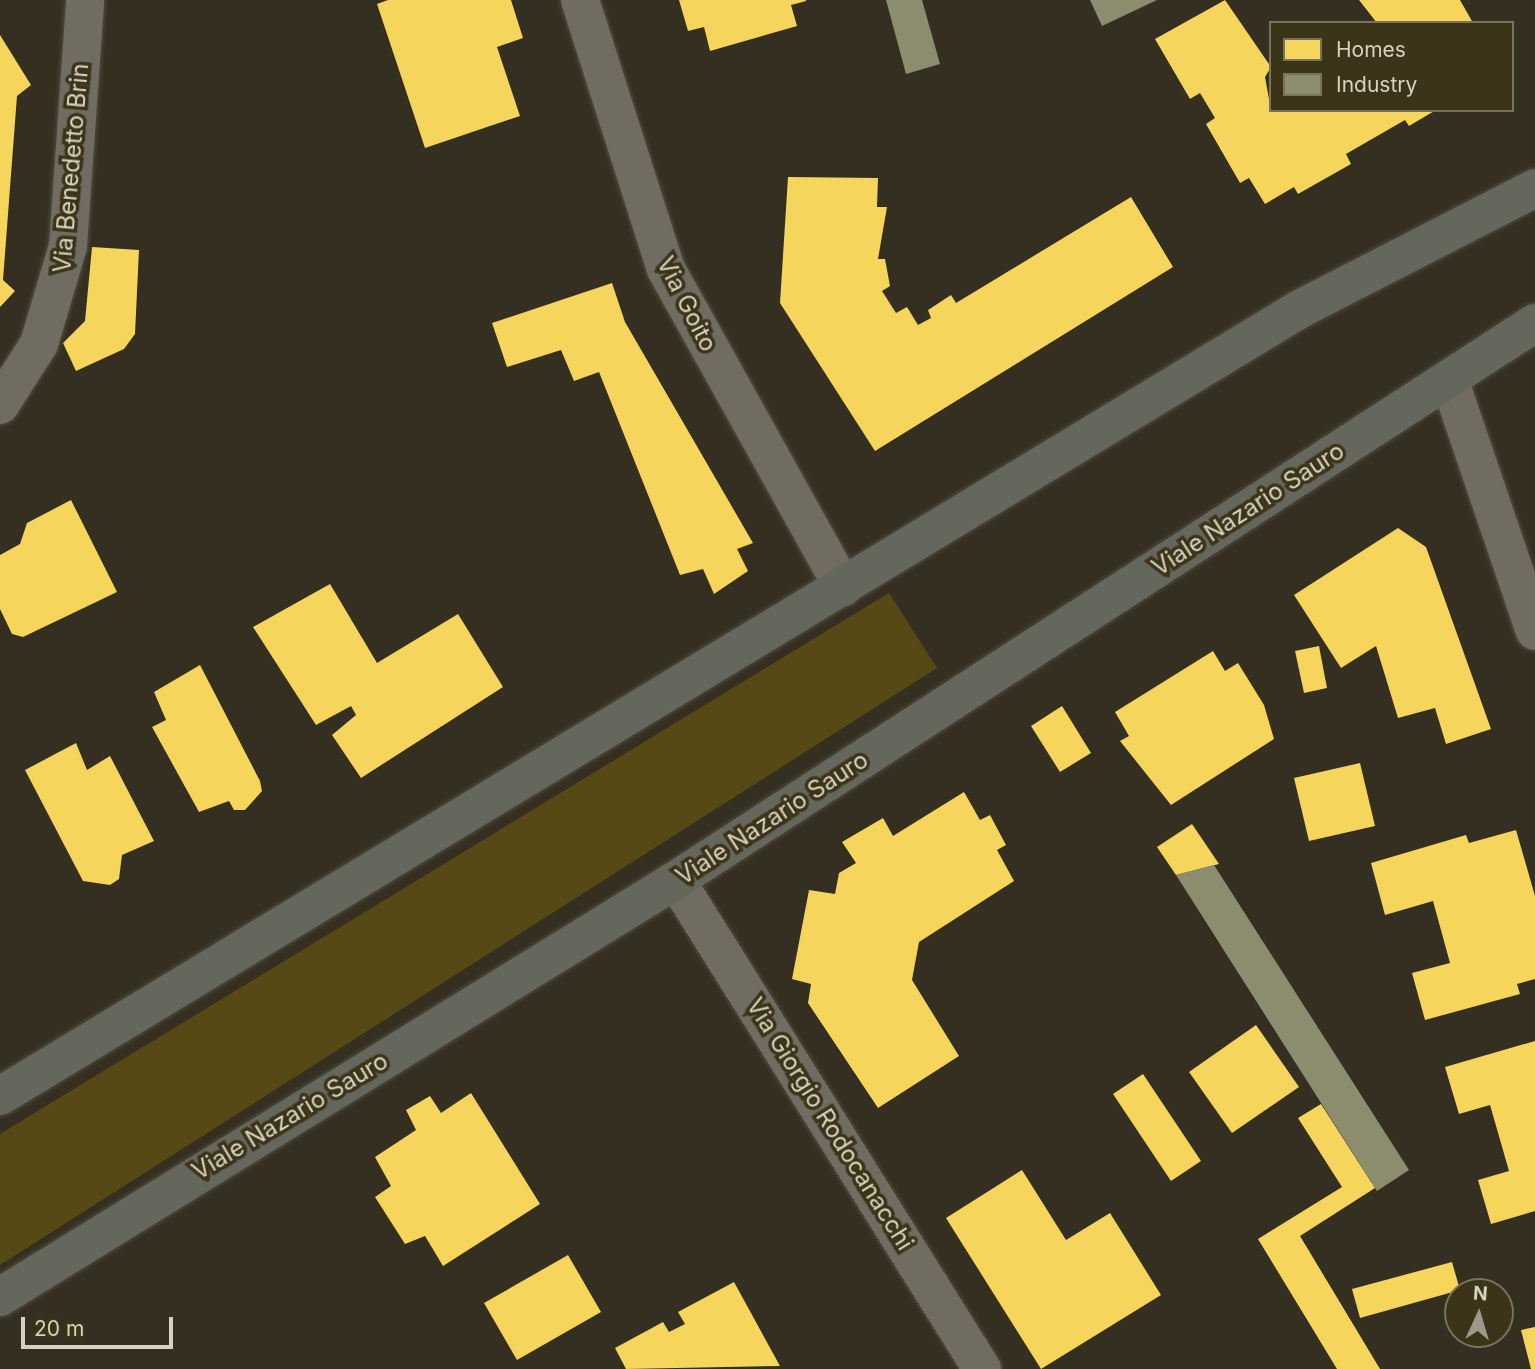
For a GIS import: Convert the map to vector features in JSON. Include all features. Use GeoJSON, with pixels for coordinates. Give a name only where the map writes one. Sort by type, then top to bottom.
{"type":"FeatureCollection","features":[{"type":"Feature","properties":{"kind":"main road"},"geometry":{"type":"LineString","coordinates":[[0,1096],[1300,309],[1535,188]]}},
{"type":"Feature","properties":{"kind":"main road","name":"Viale Nazario Sauro"},"geometry":{"type":"LineString","coordinates":[[0,1297],[676,880],[1535,323]]}},
{"type":"Feature","properties":{"kind":"street","name":"Via Benedetto Brin"},"geometry":{"type":"LineString","coordinates":[[0,405],[39,344],[68,246],[85,0]]}},
{"type":"Feature","properties":{"kind":"street","name":"Via Goito"},"geometry":{"type":"LineString","coordinates":[[580,0],[666,269],[843,587]]}},
{"type":"Feature","properties":{"kind":"street"},"geometry":{"type":"LineString","coordinates":[[1449,379],[1535,631]]}},
{"type":"Feature","properties":{"kind":"street","name":"Via Giorgio Rodocanacchi"},"geometry":{"type":"LineString","coordinates":[[676,880],[982,1369]]}},
{"type":"Feature","properties":{"kind":"shaded area"},"geometry":{"type":"Polygon","coordinates":[[[889,593],[937,668],[0,1265],[0,1134],[889,593]]]}},
{"type":"Feature","properties":{"kind":"building: Homes"},"geometry":{"type":"Polygon","coordinates":[[[388,0],[511,0],[523,38],[497,47],[520,116],[425,148],[377,4],[388,0]]]}},
{"type":"Feature","properties":{"kind":"building: Homes"},"geometry":{"type":"Polygon","coordinates":[[[679,0],[806,1],[791,5],[797,26],[710,51],[704,27],[688,31],[679,0]]]}},
{"type":"Feature","properties":{"kind":"building: Homes"},"geometry":{"type":"Polygon","coordinates":[[[1225,0],[1269,64],[1265,77],[1269,112],[1433,112],[1409,126],[1405,120],[1346,154],[1351,164],[1298,194],[1294,187],[1265,204],[1249,178],[1240,183],[1206,124],[1215,118],[1200,93],[1190,99],[1155,39],[1225,0]]]}},
{"type":"Feature","properties":{"kind":"building: Homes"},"geometry":{"type":"Polygon","coordinates":[[[1359,0],[1460,0],[1472,21],[1375,21],[1359,0]]]}},
{"type":"Feature","properties":{"kind":"building: Homes"},"geometry":{"type":"Polygon","coordinates":[[[0,35],[31,85],[17,96],[3,280],[15,291],[0,307],[0,35]]]}},
{"type":"Feature","properties":{"kind":"building: Homes"},"geometry":{"type":"Polygon","coordinates":[[[788,177],[878,178],[877,207],[887,207],[878,259],[885,259],[890,286],[882,291],[896,313],[907,307],[918,325],[931,318],[928,310],[951,295],[956,303],[1131,197],[1173,267],[875,451],[780,303],[788,177]]]}},
{"type":"Feature","properties":{"kind":"building: Homes"},"geometry":{"type":"Polygon","coordinates":[[[92,247],[139,250],[135,334],[124,349],[76,371],[63,343],[85,321],[92,247]]]}},
{"type":"Feature","properties":{"kind":"building: Homes"},"geometry":{"type":"Polygon","coordinates":[[[612,283],[625,322],[753,543],[737,549],[748,571],[714,594],[703,569],[680,575],[599,372],[574,381],[561,350],[507,367],[492,323],[612,283]]]}},
{"type":"Feature","properties":{"kind":"building: Homes"},"geometry":{"type":"Polygon","coordinates":[[[71,500],[117,592],[23,637],[12,634],[0,609],[0,555],[20,544],[27,523],[71,500]]]}},
{"type":"Feature","properties":{"kind":"building: Homes"},"geometry":{"type":"Polygon","coordinates":[[[1398,528],[1426,547],[1491,729],[1446,744],[1435,708],[1398,718],[1376,646],[1341,668],[1294,595],[1398,528]]]}},
{"type":"Feature","properties":{"kind":"building: Homes"},"geometry":{"type":"Polygon","coordinates":[[[330,584],[377,663],[458,614],[503,687],[361,778],[332,735],[356,715],[351,706],[316,725],[253,627],[330,584]]]}},
{"type":"Feature","properties":{"kind":"building: Homes"},"geometry":{"type":"Polygon","coordinates":[[[1319,646],[1327,688],[1304,693],[1295,651],[1319,646]]]}},
{"type":"Feature","properties":{"kind":"building: Homes"},"geometry":{"type":"Polygon","coordinates":[[[1213,651],[1225,671],[1238,663],[1264,705],[1274,739],[1171,805],[1120,741],[1129,736],[1115,712],[1213,651]]]}},
{"type":"Feature","properties":{"kind":"building: Homes"},"geometry":{"type":"Polygon","coordinates":[[[200,665],[260,781],[262,791],[245,810],[234,810],[229,801],[199,812],[152,727],[166,720],[154,692],[200,665]]]}},
{"type":"Feature","properties":{"kind":"building: Homes"},"geometry":{"type":"Polygon","coordinates":[[[1062,706],[1091,753],[1060,772],[1031,726],[1062,706]]]}},
{"type":"Feature","properties":{"kind":"building: Homes"},"geometry":{"type":"Polygon","coordinates":[[[76,743],[87,770],[110,756],[154,841],[122,855],[119,879],[110,885],[83,881],[25,770],[76,743]]]}},
{"type":"Feature","properties":{"kind":"building: Homes"},"geometry":{"type":"Polygon","coordinates":[[[1360,763],[1375,826],[1309,841],[1294,778],[1360,763]]]}},
{"type":"Feature","properties":{"kind":"building: Homes"},"geometry":{"type":"Polygon","coordinates":[[[964,792],[980,820],[990,815],[1006,845],[997,850],[1014,881],[919,942],[912,980],[959,1056],[878,1108],[808,1003],[811,984],[792,979],[809,890],[835,894],[839,873],[856,863],[842,842],[883,818],[893,836],[964,792]]]}},
{"type":"Feature","properties":{"kind":"building: Homes"},"geometry":{"type":"Polygon","coordinates":[[[1192,824],[1219,864],[1176,875],[1157,847],[1192,824]]]}},
{"type":"Feature","properties":{"kind":"building: Homes"},"geometry":{"type":"Polygon","coordinates":[[[1516,830],[1535,896],[1535,979],[1517,984],[1520,994],[1425,1020],[1412,973],[1450,963],[1433,901],[1385,915],[1371,863],[1466,835],[1469,843],[1516,830]]]}},
{"type":"Feature","properties":{"kind":"building: Homes"},"geometry":{"type":"Polygon","coordinates":[[[1256,1025],[1299,1087],[1232,1133],[1189,1072],[1256,1025]]]}},
{"type":"Feature","properties":{"kind":"building: Homes"},"geometry":{"type":"Polygon","coordinates":[[[1535,1041],[1535,1211],[1491,1224],[1478,1180],[1509,1171],[1490,1105],[1459,1114],[1445,1067],[1535,1041]]]}},
{"type":"Feature","properties":{"kind":"building: Homes"},"geometry":{"type":"Polygon","coordinates":[[[1143,1074],[1201,1161],[1171,1181],[1113,1094],[1143,1074]]]}},
{"type":"Feature","properties":{"kind":"building: Homes"},"geometry":{"type":"Polygon","coordinates":[[[471,1093],[540,1204],[443,1266],[425,1236],[405,1244],[375,1197],[391,1186],[375,1157],[416,1130],[406,1110],[430,1096],[441,1113],[471,1093]]]}},
{"type":"Feature","properties":{"kind":"building: Homes"},"geometry":{"type":"Polygon","coordinates":[[[1321,1104],[1375,1188],[1300,1236],[1380,1369],[1337,1369],[1258,1239],[1342,1187],[1298,1118],[1321,1104]]]}},
{"type":"Feature","properties":{"kind":"building: Homes"},"geometry":{"type":"Polygon","coordinates":[[[1022,1170],[1066,1240],[1110,1213],[1161,1295],[1041,1369],[946,1218],[1022,1170]]]}},
{"type":"Feature","properties":{"kind":"building: Homes"},"geometry":{"type":"Polygon","coordinates":[[[568,1255],[601,1312],[517,1360],[484,1303],[568,1255]]]}},
{"type":"Feature","properties":{"kind":"building: Homes"},"geometry":{"type":"Polygon","coordinates":[[[1452,1262],[1457,1278],[1444,1278],[1444,1294],[1360,1318],[1352,1289],[1452,1262]]]}},
{"type":"Feature","properties":{"kind":"building: Homes"},"geometry":{"type":"Polygon","coordinates":[[[734,1282],[780,1366],[626,1369],[615,1348],[663,1322],[669,1332],[685,1324],[678,1312],[734,1282]]]}},
{"type":"Feature","properties":{"kind":"building: Homes"},"geometry":{"type":"Polygon","coordinates":[[[1535,1327],[1535,1369],[1531,1369],[1521,1330],[1535,1327]]]}},
{"type":"Feature","properties":{"kind":"building: Industry"},"geometry":{"type":"Polygon","coordinates":[[[886,0],[922,0],[940,64],[906,74],[886,0]]]}},
{"type":"Feature","properties":{"kind":"building: Industry"},"geometry":{"type":"Polygon","coordinates":[[[1090,0],[1157,0],[1102,26],[1090,0]]]}},
{"type":"Feature","properties":{"kind":"building: Industry"},"geometry":{"type":"Polygon","coordinates":[[[1214,865],[1409,1170],[1377,1191],[1176,875],[1214,865]]]}}]}
